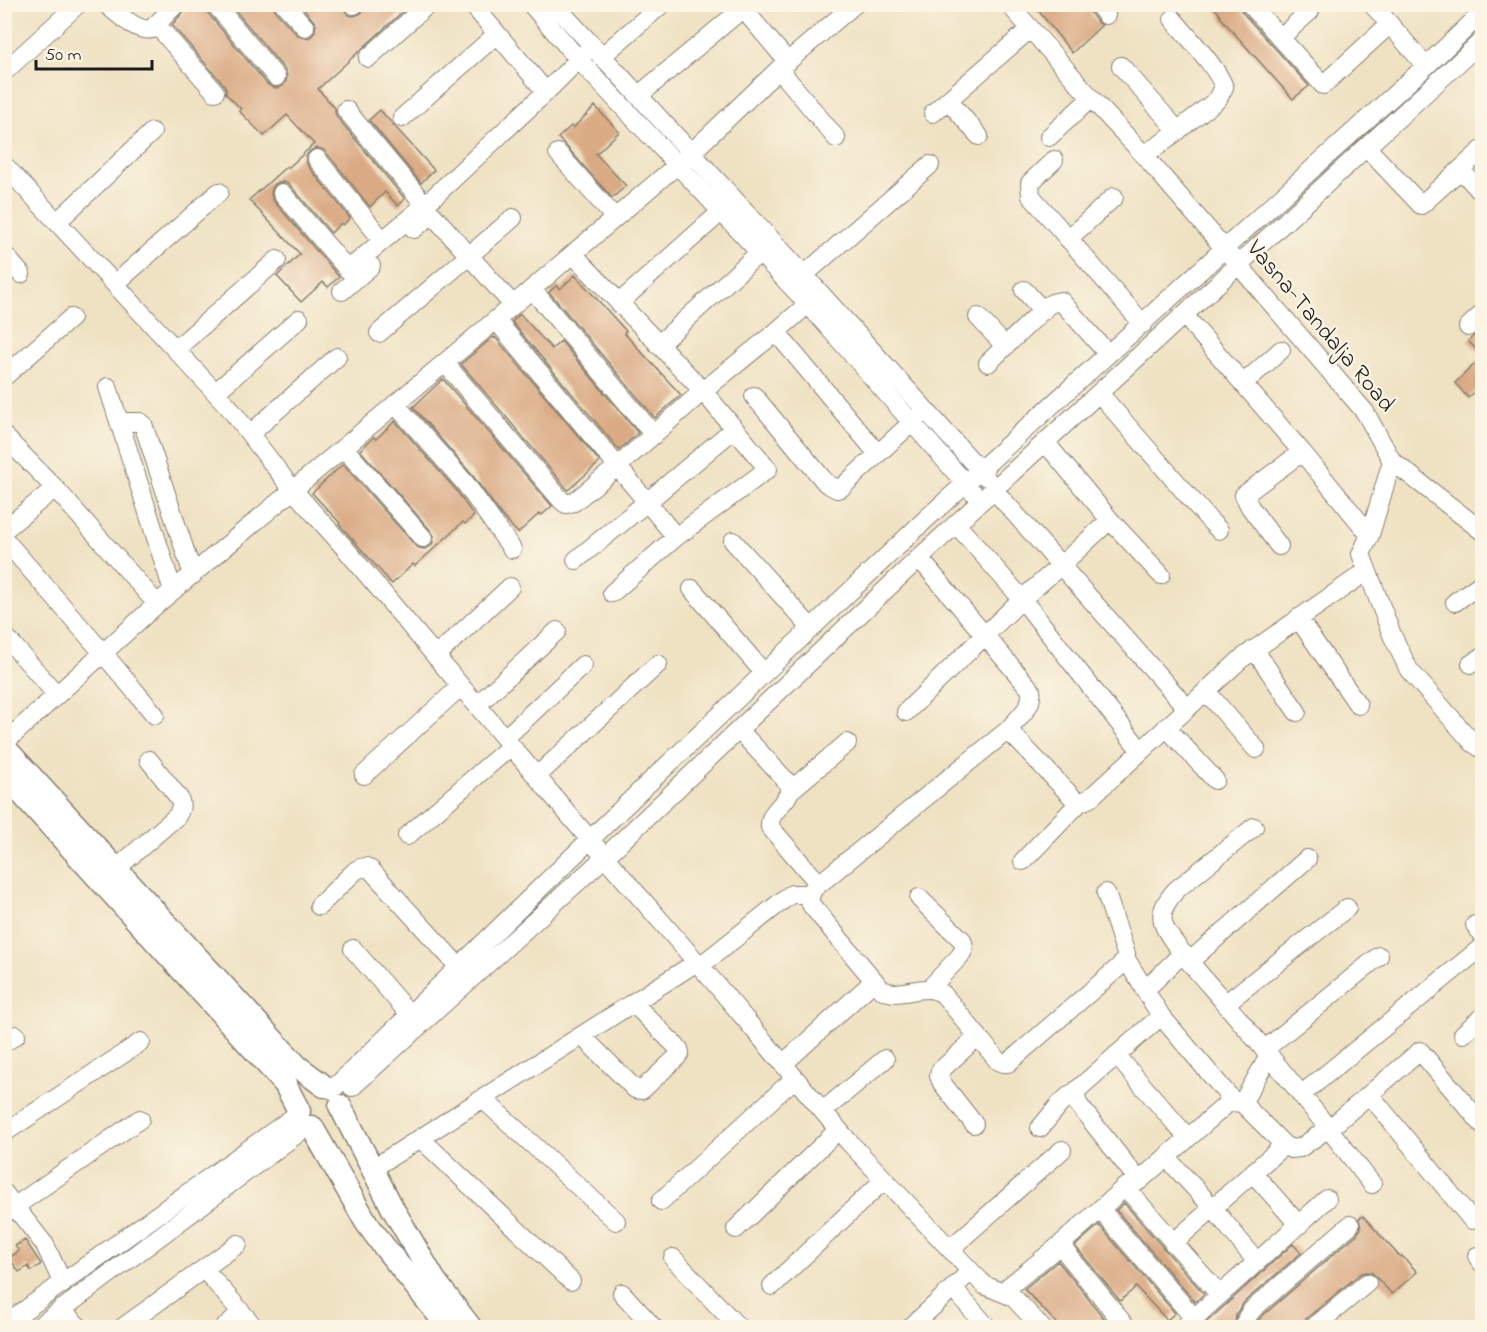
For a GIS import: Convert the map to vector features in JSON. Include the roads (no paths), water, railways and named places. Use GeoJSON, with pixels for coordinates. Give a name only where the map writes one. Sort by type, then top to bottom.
{"type":"FeatureCollection","features":[{"type":"Feature","properties":{"kind":"main road"},"geometry":{"type":"LineString","coordinates":[[4,745],[297,1066],[334,1095],[393,1209],[465,1327]]}},
{"type":"Feature","properties":{"kind":"main road"},"geometry":{"type":"LineString","coordinates":[[6,779],[285,1084],[366,1222],[382,1244],[465,1327]]}},
{"type":"Feature","properties":{"kind":"main road"},"geometry":{"type":"LineString","coordinates":[[317,1086],[334,1095],[340,1112],[332,1124],[319,1128],[305,1119],[298,1104],[305,1091],[317,1086]]}},
{"type":"Feature","properties":{"kind":"street"},"geometry":{"type":"LineString","coordinates":[[4,72],[78,4]]}},
{"type":"Feature","properties":{"kind":"street"},"geometry":{"type":"LineString","coordinates":[[106,4],[138,28],[146,30],[152,29],[176,4]]}},
{"type":"Feature","properties":{"kind":"street"},"geometry":{"type":"LineString","coordinates":[[215,4],[276,77]]}},
{"type":"Feature","properties":{"kind":"street"},"geometry":{"type":"LineString","coordinates":[[284,4],[305,27]]}},
{"type":"Feature","properties":{"kind":"street"},"geometry":{"type":"LineString","coordinates":[[368,58],[428,4]]}},
{"type":"Feature","properties":{"kind":"street"},"geometry":{"type":"LineString","coordinates":[[472,4],[546,92]]}},
{"type":"Feature","properties":{"kind":"street"},"geometry":{"type":"LineString","coordinates":[[531,4],[638,96],[722,211],[808,304],[919,417],[979,470],[991,493],[1060,566],[1187,708]]}},
{"type":"Feature","properties":{"kind":"street"},"geometry":{"type":"LineString","coordinates":[[554,4],[591,54],[685,159],[804,275],[919,417],[965,483],[991,493]]}},
{"type":"Feature","properties":{"kind":"street"},"geometry":{"type":"LineString","coordinates":[[282,193],[348,270],[425,204],[546,92],[591,54],[662,4]]}},
{"type":"Feature","properties":{"kind":"street"},"geometry":{"type":"LineString","coordinates":[[4,745],[157,604],[685,159],[796,53],[855,4]]}},
{"type":"Feature","properties":{"kind":"street","name":"Vasna-Tandalja Road"},"geometry":{"type":"LineString","coordinates":[[1009,4],[1143,154],[1365,412],[1392,461]]}},
{"type":"Feature","properties":{"kind":"street"},"geometry":{"type":"LineString","coordinates":[[1250,4],[1323,86],[1390,24]]}},
{"type":"Feature","properties":{"kind":"street"},"geometry":{"type":"LineString","coordinates":[[1372,4],[1426,66]]}},
{"type":"Feature","properties":{"kind":"street"},"geometry":{"type":"LineString","coordinates":[[638,96],[743,6],[836,138]]}},
{"type":"Feature","properties":{"kind":"street"},"geometry":{"type":"LineString","coordinates":[[1280,38],[1310,11]]}},
{"type":"Feature","properties":{"kind":"street"},"geometry":{"type":"LineString","coordinates":[[334,1095],[459,967],[811,628],[979,470],[1143,324],[1482,13]]}},
{"type":"Feature","properties":{"kind":"street"},"geometry":{"type":"LineString","coordinates":[[1143,154],[1158,146],[1218,99],[1224,87],[1213,67],[1173,19]]}},
{"type":"Feature","properties":{"kind":"street"},"geometry":{"type":"LineString","coordinates":[[156,24],[215,92]]}},
{"type":"Feature","properties":{"kind":"street"},"geometry":{"type":"LineString","coordinates":[[933,114],[1030,29]]}},
{"type":"Feature","properties":{"kind":"street"},"geometry":{"type":"LineString","coordinates":[[402,118],[497,34]]}},
{"type":"Feature","properties":{"kind":"street"},"geometry":{"type":"LineString","coordinates":[[334,1095],[606,857],[919,558],[1482,41]]}},
{"type":"Feature","properties":{"kind":"street"},"geometry":{"type":"LineString","coordinates":[[1121,66],[1178,131]]}},
{"type":"Feature","properties":{"kind":"street"},"geometry":{"type":"LineString","coordinates":[[1049,137],[1091,98]]}},
{"type":"Feature","properties":{"kind":"street"},"geometry":{"type":"LineString","coordinates":[[948,100],[979,136]]}},
{"type":"Feature","properties":{"kind":"street"},"geometry":{"type":"LineString","coordinates":[[346,110],[425,204]]}},
{"type":"Feature","properties":{"kind":"street"},"geometry":{"type":"LineString","coordinates":[[57,222],[152,132]]}},
{"type":"Feature","properties":{"kind":"street"},"geometry":{"type":"LineString","coordinates":[[1366,148],[1421,205],[1482,150]]}},
{"type":"Feature","properties":{"kind":"street"},"geometry":{"type":"LineString","coordinates":[[558,153],[615,218]]}},
{"type":"Feature","properties":{"kind":"street"},"geometry":{"type":"LineString","coordinates":[[317,159],[383,241]]}},
{"type":"Feature","properties":{"kind":"street"},"geometry":{"type":"LineString","coordinates":[[1054,160],[1030,183],[1031,196],[1143,324]]}},
{"type":"Feature","properties":{"kind":"street"},"geometry":{"type":"LineString","coordinates":[[804,275],[930,165]]}},
{"type":"Feature","properties":{"kind":"street"},"geometry":{"type":"LineString","coordinates":[[1461,171],[1482,193]]}},
{"type":"Feature","properties":{"kind":"street"},"geometry":{"type":"LineString","coordinates":[[7,174],[57,222],[216,392],[293,490],[344,547],[838,1130],[984,1285],[1013,1297],[1042,1328]]}},
{"type":"Feature","properties":{"kind":"street"},"geometry":{"type":"LineString","coordinates":[[115,284],[219,192]]}},
{"type":"Feature","properties":{"kind":"street"},"geometry":{"type":"LineString","coordinates":[[1068,239],[1114,197]]}},
{"type":"Feature","properties":{"kind":"street"},"geometry":{"type":"LineString","coordinates":[[619,303],[722,211]]}},
{"type":"Feature","properties":{"kind":"street"},"geometry":{"type":"LineString","coordinates":[[342,291],[432,214],[513,305]]}},
{"type":"Feature","properties":{"kind":"street"},"geometry":{"type":"LineString","coordinates":[[380,333],[513,218]]}},
{"type":"Feature","properties":{"kind":"street"},"geometry":{"type":"LineString","coordinates":[[658,345],[760,252]]}},
{"type":"Feature","properties":{"kind":"street"},"geometry":{"type":"LineString","coordinates":[[4,254],[21,274]]}},
{"type":"Feature","properties":{"kind":"street"},"geometry":{"type":"LineString","coordinates":[[573,254],[703,392],[768,469],[676,537],[612,593]]}},
{"type":"Feature","properties":{"kind":"street"},"geometry":{"type":"LineString","coordinates":[[176,349],[277,260]]}},
{"type":"Feature","properties":{"kind":"street"},"geometry":{"type":"LineString","coordinates":[[532,289],[654,435]]}},
{"type":"Feature","properties":{"kind":"street"},"geometry":{"type":"LineString","coordinates":[[1024,290],[1043,310]]}},
{"type":"Feature","properties":{"kind":"street"},"geometry":{"type":"LineString","coordinates":[[988,363],[1043,310],[1052,303],[1061,301],[1108,354]]}},
{"type":"Feature","properties":{"kind":"street"},"geometry":{"type":"LineString","coordinates":[[445,363],[566,504],[574,502],[618,466],[808,304]]}},
{"type":"Feature","properties":{"kind":"street"},"geometry":{"type":"LineString","coordinates":[[1468,327],[1482,314]]}},
{"type":"Feature","properties":{"kind":"street"},"geometry":{"type":"LineString","coordinates":[[1184,315],[1370,535]]}},
{"type":"Feature","properties":{"kind":"street"},"geometry":{"type":"LineString","coordinates":[[978,317],[1005,346]]}},
{"type":"Feature","properties":{"kind":"street"},"geometry":{"type":"LineString","coordinates":[[4,377],[71,318]]}},
{"type":"Feature","properties":{"kind":"street"},"geometry":{"type":"LineString","coordinates":[[216,392],[299,319]]}},
{"type":"Feature","properties":{"kind":"street"},"geometry":{"type":"LineString","coordinates":[[496,320],[676,537]]}},
{"type":"Feature","properties":{"kind":"street"},"geometry":{"type":"LineString","coordinates":[[776,332],[878,454]]}},
{"type":"Feature","properties":{"kind":"street"},"geometry":{"type":"LineString","coordinates":[[1243,384],[1281,350]]}},
{"type":"Feature","properties":{"kind":"street"},"geometry":{"type":"LineString","coordinates":[[250,434],[337,357]]}},
{"type":"Feature","properties":{"kind":"street"},"geometry":{"type":"LineString","coordinates":[[108,387],[173,591]]}},
{"type":"Feature","properties":{"kind":"street"},"geometry":{"type":"LineString","coordinates":[[1099,393],[1219,530]]}},
{"type":"Feature","properties":{"kind":"street"},"geometry":{"type":"LineString","coordinates":[[754,396],[826,483],[837,489],[841,488],[919,417]]}},
{"type":"Feature","properties":{"kind":"street"},"geometry":{"type":"LineString","coordinates":[[395,404],[465,483],[512,549]]}},
{"type":"Feature","properties":{"kind":"street"},"geometry":{"type":"LineString","coordinates":[[119,423],[140,422],[143,424],[192,575]]}},
{"type":"Feature","properties":{"kind":"street"},"geometry":{"type":"LineString","coordinates":[[576,560],[734,429]]}},
{"type":"Feature","properties":{"kind":"street"},"geometry":{"type":"LineString","coordinates":[[4,436],[55,488],[157,604]]}},
{"type":"Feature","properties":{"kind":"street"},"geometry":{"type":"LineString","coordinates":[[1045,442],[1110,520],[1161,575]]}},
{"type":"Feature","properties":{"kind":"street"},"geometry":{"type":"LineString","coordinates":[[344,448],[423,538]]}},
{"type":"Feature","properties":{"kind":"street"},"geometry":{"type":"LineString","coordinates":[[1279,546],[1250,507],[1244,495],[1302,452]]}},
{"type":"Feature","properties":{"kind":"street"},"geometry":{"type":"LineString","coordinates":[[1482,531],[1392,461],[1370,535],[1361,554],[1392,635],[1409,670],[1473,743],[1482,749]]}},
{"type":"Feature","properties":{"kind":"street"},"geometry":{"type":"LineString","coordinates":[[4,530],[55,488]]}},
{"type":"Feature","properties":{"kind":"street"},"geometry":{"type":"LineString","coordinates":[[906,712],[1022,599],[1110,520]]}},
{"type":"Feature","properties":{"kind":"street"},"geometry":{"type":"LineString","coordinates":[[957,525],[1022,599],[1141,751]]}},
{"type":"Feature","properties":{"kind":"street"},"geometry":{"type":"LineString","coordinates":[[4,538],[155,715]]}},
{"type":"Feature","properties":{"kind":"street"},"geometry":{"type":"LineString","coordinates":[[733,540],[811,628]]}},
{"type":"Feature","properties":{"kind":"street"},"geometry":{"type":"LineString","coordinates":[[919,558],[1031,690],[1032,698],[1027,708],[1008,730],[815,889],[809,900],[812,906],[881,988],[892,993],[930,988],[937,990],[943,994],[998,1061],[1003,1063],[1008,1063],[1126,959]]}},
{"type":"Feature","properties":{"kind":"street"},"geometry":{"type":"LineString","coordinates":[[1023,861],[1080,802],[1090,798],[1241,659],[1368,571]]}},
{"type":"Feature","properties":{"kind":"street"},"geometry":{"type":"LineString","coordinates":[[1455,602],[1482,583]]}},
{"type":"Feature","properties":{"kind":"street"},"geometry":{"type":"LineString","coordinates":[[436,656],[510,587]]}},
{"type":"Feature","properties":{"kind":"street"},"geometry":{"type":"LineString","coordinates":[[692,589],[764,673]]}},
{"type":"Feature","properties":{"kind":"street"},"geometry":{"type":"LineString","coordinates":[[1298,618],[1358,705]]}},
{"type":"Feature","properties":{"kind":"street"},"geometry":{"type":"LineString","coordinates":[[477,705],[557,631]]}},
{"type":"Feature","properties":{"kind":"street"},"geometry":{"type":"LineString","coordinates":[[4,634],[57,695]]}},
{"type":"Feature","properties":{"kind":"street"},"geometry":{"type":"LineString","coordinates":[[1254,649],[1297,712]]}},
{"type":"Feature","properties":{"kind":"street"},"geometry":{"type":"LineString","coordinates":[[537,776],[658,664]]}},
{"type":"Feature","properties":{"kind":"street"},"geometry":{"type":"LineString","coordinates":[[407,836],[508,742],[583,665]]}},
{"type":"Feature","properties":{"kind":"street"},"geometry":{"type":"LineString","coordinates":[[364,775],[461,686]]}},
{"type":"Feature","properties":{"kind":"street"},"geometry":{"type":"LineString","coordinates":[[1206,691],[1256,749]]}},
{"type":"Feature","properties":{"kind":"street"},"geometry":{"type":"LineString","coordinates":[[1166,727],[1215,780]]}},
{"type":"Feature","properties":{"kind":"street"},"geometry":{"type":"LineString","coordinates":[[739,730],[787,782],[790,790]]}},
{"type":"Feature","properties":{"kind":"street"},"geometry":{"type":"LineString","coordinates":[[1008,730],[1075,801],[1080,802]]}},
{"type":"Feature","properties":{"kind":"street"},"geometry":{"type":"LineString","coordinates":[[815,889],[770,827],[769,822],[790,790],[847,743]]}},
{"type":"Feature","properties":{"kind":"street"},"geometry":{"type":"LineString","coordinates":[[116,869],[177,816],[182,804],[149,760]]}},
{"type":"Feature","properties":{"kind":"street"},"geometry":{"type":"LineString","coordinates":[[1254,827],[1176,890],[1162,913],[1163,924],[1170,938],[1226,1003],[1372,1184]]}},
{"type":"Feature","properties":{"kind":"street"},"geometry":{"type":"LineString","coordinates":[[1145,990],[1307,859]]}},
{"type":"Feature","properties":{"kind":"street"},"geometry":{"type":"LineString","coordinates":[[319,906],[355,872],[366,867],[459,967]]}},
{"type":"Feature","properties":{"kind":"street"},"geometry":{"type":"LineString","coordinates":[[372,1169],[633,1003],[699,964],[787,897],[815,889]]}},
{"type":"Feature","properties":{"kind":"street"},"geometry":{"type":"LineString","coordinates":[[1106,893],[1126,959],[1161,1016],[1238,1103],[1284,1145],[1291,1149],[1300,1148],[1338,1122],[1420,1051],[1482,1124]]}},
{"type":"Feature","properties":{"kind":"street"},"geometry":{"type":"LineString","coordinates":[[920,898],[962,940],[964,945],[964,951],[930,988]]}},
{"type":"Feature","properties":{"kind":"street"},"geometry":{"type":"LineString","coordinates":[[1226,1003],[1347,908]]}},
{"type":"Feature","properties":{"kind":"street"},"geometry":{"type":"LineString","coordinates":[[1301,1095],[1482,947]]}},
{"type":"Feature","properties":{"kind":"street"},"geometry":{"type":"LineString","coordinates":[[353,949],[410,1015]]}},
{"type":"Feature","properties":{"kind":"street"},"geometry":{"type":"LineString","coordinates":[[1238,1103],[1266,1053],[1379,956]]}},
{"type":"Feature","properties":{"kind":"street"},"geometry":{"type":"LineString","coordinates":[[783,1064],[874,981]]}},
{"type":"Feature","properties":{"kind":"street"},"geometry":{"type":"LineString","coordinates":[[582,1036],[635,1089],[645,1088],[680,1053],[679,1049],[633,1003]]}},
{"type":"Feature","properties":{"kind":"street"},"geometry":{"type":"LineString","coordinates":[[1161,1016],[1077,1090],[1076,1095],[1078,1104],[1173,1243],[1220,1295]]}},
{"type":"Feature","properties":{"kind":"street"},"geometry":{"type":"LineString","coordinates":[[1463,1034],[1482,1017]]}},
{"type":"Feature","properties":{"kind":"street"},"geometry":{"type":"LineString","coordinates":[[974,1124],[939,1076],[940,1071],[978,1036]]}},
{"type":"Feature","properties":{"kind":"street"},"geometry":{"type":"LineString","coordinates":[[4,1133],[141,1042]]}},
{"type":"Feature","properties":{"kind":"street"},"geometry":{"type":"LineString","coordinates":[[1116,1055],[1188,1138]]}},
{"type":"Feature","properties":{"kind":"street"},"geometry":{"type":"LineString","coordinates":[[823,1111],[885,1059]]}},
{"type":"Feature","properties":{"kind":"street"},"geometry":{"type":"LineString","coordinates":[[660,1201],[795,1078]]}},
{"type":"Feature","properties":{"kind":"street"},"geometry":{"type":"LineString","coordinates":[[1040,1128],[1060,1104],[1071,1094],[1076,1095]]}},
{"type":"Feature","properties":{"kind":"street"},"geometry":{"type":"LineString","coordinates":[[1370,1095],[1472,1220]]}},
{"type":"Feature","properties":{"kind":"street"},"geometry":{"type":"LineString","coordinates":[[483,1099],[616,1221]]}},
{"type":"Feature","properties":{"kind":"street"},"geometry":{"type":"LineString","coordinates":[[1002,1292],[1227,1104],[1238,1103]]}},
{"type":"Feature","properties":{"kind":"street"},"geometry":{"type":"LineString","coordinates":[[63,1284],[45,1245],[8,1204],[140,1119]]}},
{"type":"Feature","properties":{"kind":"street"},"geometry":{"type":"LineString","coordinates":[[4,1325],[305,1119]]}},
{"type":"Feature","properties":{"kind":"street"},"geometry":{"type":"LineString","coordinates":[[37,1328],[305,1119]]}},
{"type":"Feature","properties":{"kind":"street"},"geometry":{"type":"LineString","coordinates":[[735,1228],[838,1130]]}},
{"type":"Feature","properties":{"kind":"street"},"geometry":{"type":"LineString","coordinates":[[421,1139],[571,1281]]}},
{"type":"Feature","properties":{"kind":"street"},"geometry":{"type":"LineString","coordinates":[[1173,1243],[1284,1145]]}},
{"type":"Feature","properties":{"kind":"street"},"geometry":{"type":"LineString","coordinates":[[950,1249],[1062,1150]]}},
{"type":"Feature","properties":{"kind":"street"},"geometry":{"type":"LineString","coordinates":[[1166,1157],[1213,1208],[1257,1262]]}},
{"type":"Feature","properties":{"kind":"street"},"geometry":{"type":"LineString","coordinates":[[1253,1173],[1299,1225]]}},
{"type":"Feature","properties":{"kind":"street"},"geometry":{"type":"LineString","coordinates":[[772,1286],[884,1180]]}},
{"type":"Feature","properties":{"kind":"street"},"geometry":{"type":"LineString","coordinates":[[1100,1209],[1188,1323],[1327,1199]]}},
{"type":"Feature","properties":{"kind":"street"},"geometry":{"type":"LineString","coordinates":[[1246,1328],[1247,1316],[1253,1309],[1350,1226]]}},
{"type":"Feature","properties":{"kind":"street"},"geometry":{"type":"LineString","coordinates":[[122,1328],[238,1244]]}},
{"type":"Feature","properties":{"kind":"street"},"geometry":{"type":"LineString","coordinates":[[1060,1245],[1127,1328]]}},
{"type":"Feature","properties":{"kind":"street"},"geometry":{"type":"LineString","coordinates":[[673,1258],[739,1328]]}},
{"type":"Feature","properties":{"kind":"street"},"geometry":{"type":"LineString","coordinates":[[204,1269],[255,1328]]}},
{"type":"Feature","properties":{"kind":"street"},"geometry":{"type":"LineString","coordinates":[[910,1328],[971,1271]]}},
{"type":"Feature","properties":{"kind":"street"},"geometry":{"type":"LineString","coordinates":[[1313,1328],[1367,1283]]}},
{"type":"Feature","properties":{"kind":"street"},"geometry":{"type":"LineString","coordinates":[[953,1288],[988,1328]]}},
{"type":"Feature","properties":{"kind":"street"},"geometry":{"type":"LineString","coordinates":[[622,1293],[654,1328]]}},
{"type":"Feature","properties":{"kind":"street"},"geometry":{"type":"LineString","coordinates":[[61,1309],[80,1328]]}},
{"type":"Feature","properties":{"kind":"street"},"geometry":{"type":"LineString","coordinates":[[224,1328],[241,1312]]}}]}
